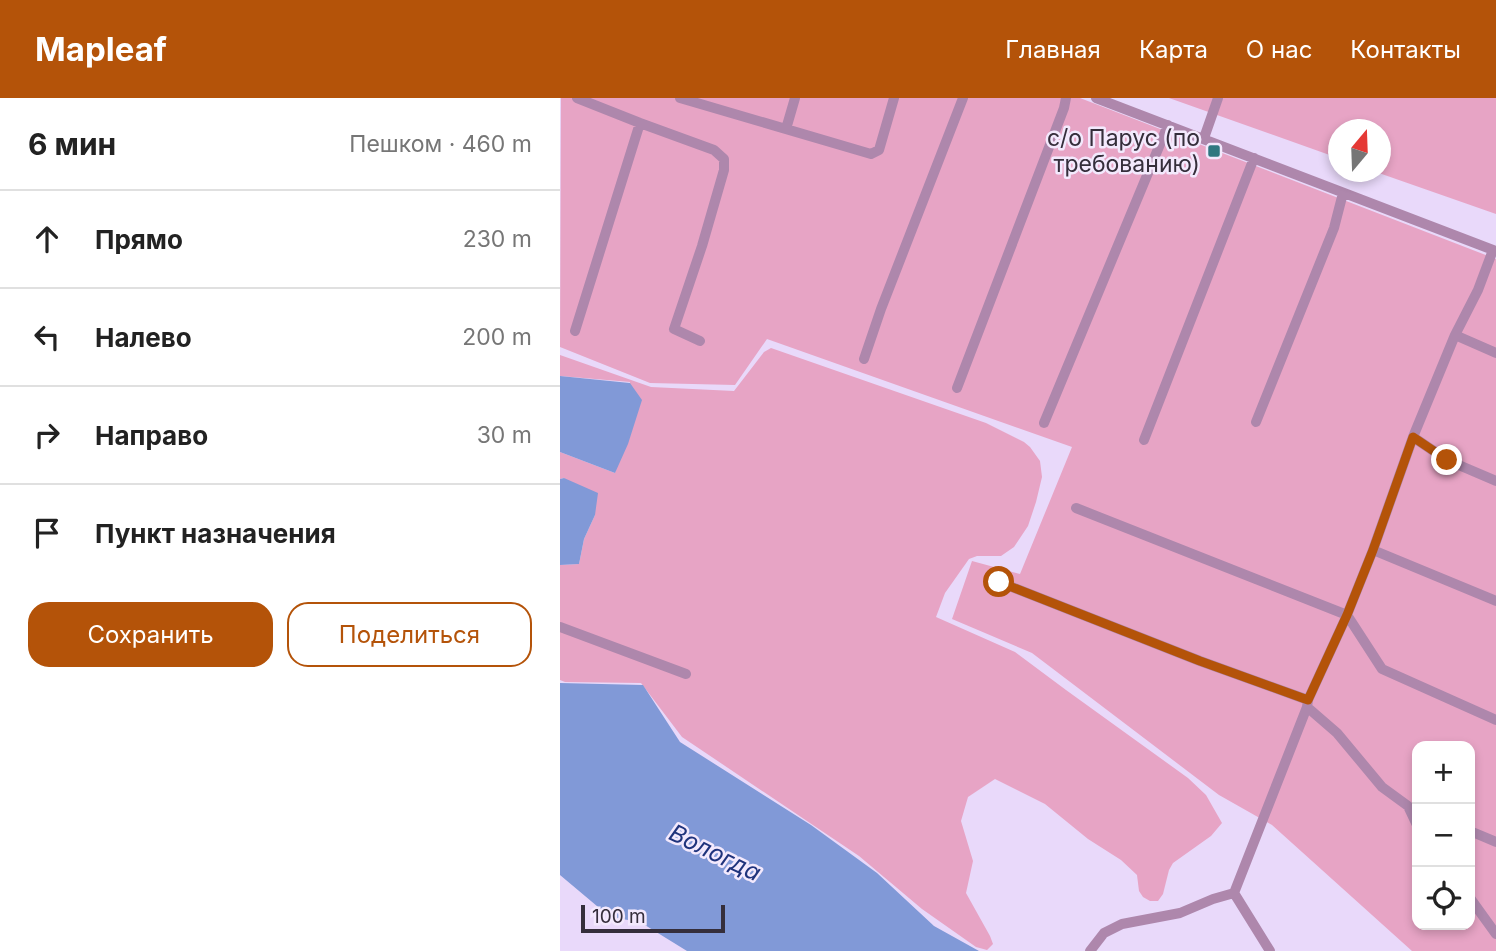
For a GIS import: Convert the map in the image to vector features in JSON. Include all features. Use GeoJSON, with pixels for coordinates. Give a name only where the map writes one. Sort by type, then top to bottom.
{"type":"FeatureCollection","features":[{"type":"Feature","properties":{"kind":"street"},"geometry":{"type":"LineString","coordinates":[[577,98],[714,150],[724,159],[724,170],[702,246],[674,330],[700,341]]}},
{"type":"Feature","properties":{"kind":"street"},"geometry":{"type":"LineString","coordinates":[[680,98],[871,154],[879,150],[894,98]]}},
{"type":"Feature","properties":{"kind":"street"},"geometry":{"type":"LineString","coordinates":[[786,128],[795,98]]}},
{"type":"Feature","properties":{"kind":"street"},"geometry":{"type":"LineString","coordinates":[[864,359],[963,98]]}},
{"type":"Feature","properties":{"kind":"street"},"geometry":{"type":"LineString","coordinates":[[957,388],[1066,98]]}},
{"type":"Feature","properties":{"kind":"street"},"geometry":{"type":"LineString","coordinates":[[1096,98],[1494,250],[1413,437],[1373,550],[1308,703],[1234,893]]}},
{"type":"Feature","properties":{"kind":"street"},"geometry":{"type":"LineString","coordinates":[[1204,138],[1218,98]]}},
{"type":"Feature","properties":{"kind":"street"},"geometry":{"type":"LineString","coordinates":[[575,331],[640,123]]}},
{"type":"Feature","properties":{"kind":"street"},"geometry":{"type":"LineString","coordinates":[[1044,423],[1168,125]]}},
{"type":"Feature","properties":{"kind":"street"},"geometry":{"type":"LineString","coordinates":[[1144,440],[1254,158]]}},
{"type":"Feature","properties":{"kind":"street"},"geometry":{"type":"LineString","coordinates":[[1255,422],[1334,228],[1343,193]]}},
{"type":"Feature","properties":{"kind":"street"},"geometry":{"type":"LineString","coordinates":[[1455,335],[1496,353]]}},
{"type":"Feature","properties":{"kind":"street"},"geometry":{"type":"LineString","coordinates":[[1413,437],[1447,460],[1496,481]]}},
{"type":"Feature","properties":{"kind":"street"},"geometry":{"type":"LineString","coordinates":[[1076,508],[1347,615],[1382,670],[1496,720]]}},
{"type":"Feature","properties":{"kind":"street"},"geometry":{"type":"LineString","coordinates":[[1373,550],[1496,601]]}},
{"type":"Feature","properties":{"kind":"street"},"geometry":{"type":"LineString","coordinates":[[999,582],[1308,703],[1382,787],[1412,806]]}},
{"type":"Feature","properties":{"kind":"street"},"geometry":{"type":"LineString","coordinates":[[560,627],[685,674]]}},
{"type":"Feature","properties":{"kind":"street"},"geometry":{"type":"LineString","coordinates":[[1475,833],[1496,842]]}},
{"type":"Feature","properties":{"kind":"street"},"geometry":{"type":"LineString","coordinates":[[1090,951],[1104,933],[1122,924],[1180,913],[1234,893]]}},
{"type":"Feature","properties":{"kind":"street"},"geometry":{"type":"LineString","coordinates":[[1234,893],[1270,951]]}},
{"type":"Feature","properties":{"kind":"street"},"geometry":{"type":"LineString","coordinates":[[1475,905],[1496,934]]}},
{"type":"Feature","properties":{"kind":"shaded area"},"geometry":{"type":"Polygon","coordinates":[[[561,98],[1080,98],[1496,259],[1496,951],[1412,951],[1272,825],[1219,795],[1032,653],[952,619],[972,561],[1020,574],[1072,447],[767,339],[735,385],[650,383],[560,347],[561,98]]]}},
{"type":"Feature","properties":{"kind":"shaded area"},"geometry":{"type":"Polygon","coordinates":[[[1169,98],[1496,98],[1496,214],[1391,177],[1391,119],[1328,119],[1328,154],[1169,98]]]}},
{"type":"Feature","properties":{"kind":"shaded area"},"geometry":{"type":"Polygon","coordinates":[[[771,348],[986,423],[1024,442],[1040,461],[1042,477],[1036,502],[1028,526],[1014,547],[1001,556],[977,556],[969,559],[945,593],[936,617],[1015,652],[1188,778],[1206,795],[1222,823],[1211,836],[1173,863],[1158,901],[1143,897],[1139,891],[1137,875],[1121,860],[1088,839],[1045,804],[995,779],[968,797],[961,821],[973,861],[966,893],[993,944],[987,950],[976,947],[922,909],[859,856],[682,737],[641,683],[560,680],[560,565],[579,564],[584,539],[595,515],[564,478],[560,479],[560,452],[615,473],[630,382],[560,376],[560,355],[651,387],[734,391],[764,352],[771,348]]]}},
{"type":"Feature","properties":{"kind":"water"},"geometry":{"type":"Polygon","coordinates":[[[560,376],[630,383],[642,400],[628,444],[615,473],[560,452],[560,376]]]}},
{"type":"Feature","properties":{"kind":"water"},"geometry":{"type":"Polygon","coordinates":[[[564,478],[598,493],[595,515],[584,539],[579,564],[560,565],[560,479],[564,478]]]}},
{"type":"Feature","properties":{"kind":"water","name":"Вологда"},"geometry":{"type":"Polygon","coordinates":[[[560,683],[643,685],[680,742],[811,825],[877,873],[934,926],[979,951],[687,951],[640,922],[610,917],[560,875],[560,683]]]}},
{"type":"Feature","properties":{"kind":"place","name":"с/о Парус (по требованию)"},"geometry":{"type":"Point","coordinates":[1214,151]}},
{"type":"Feature","properties":{"kind":"route"},"geometry":{"type":"LineString","coordinates":[[999,582],[1308,700],[1373,550],[1413,437],[1447,460]]}}]}
